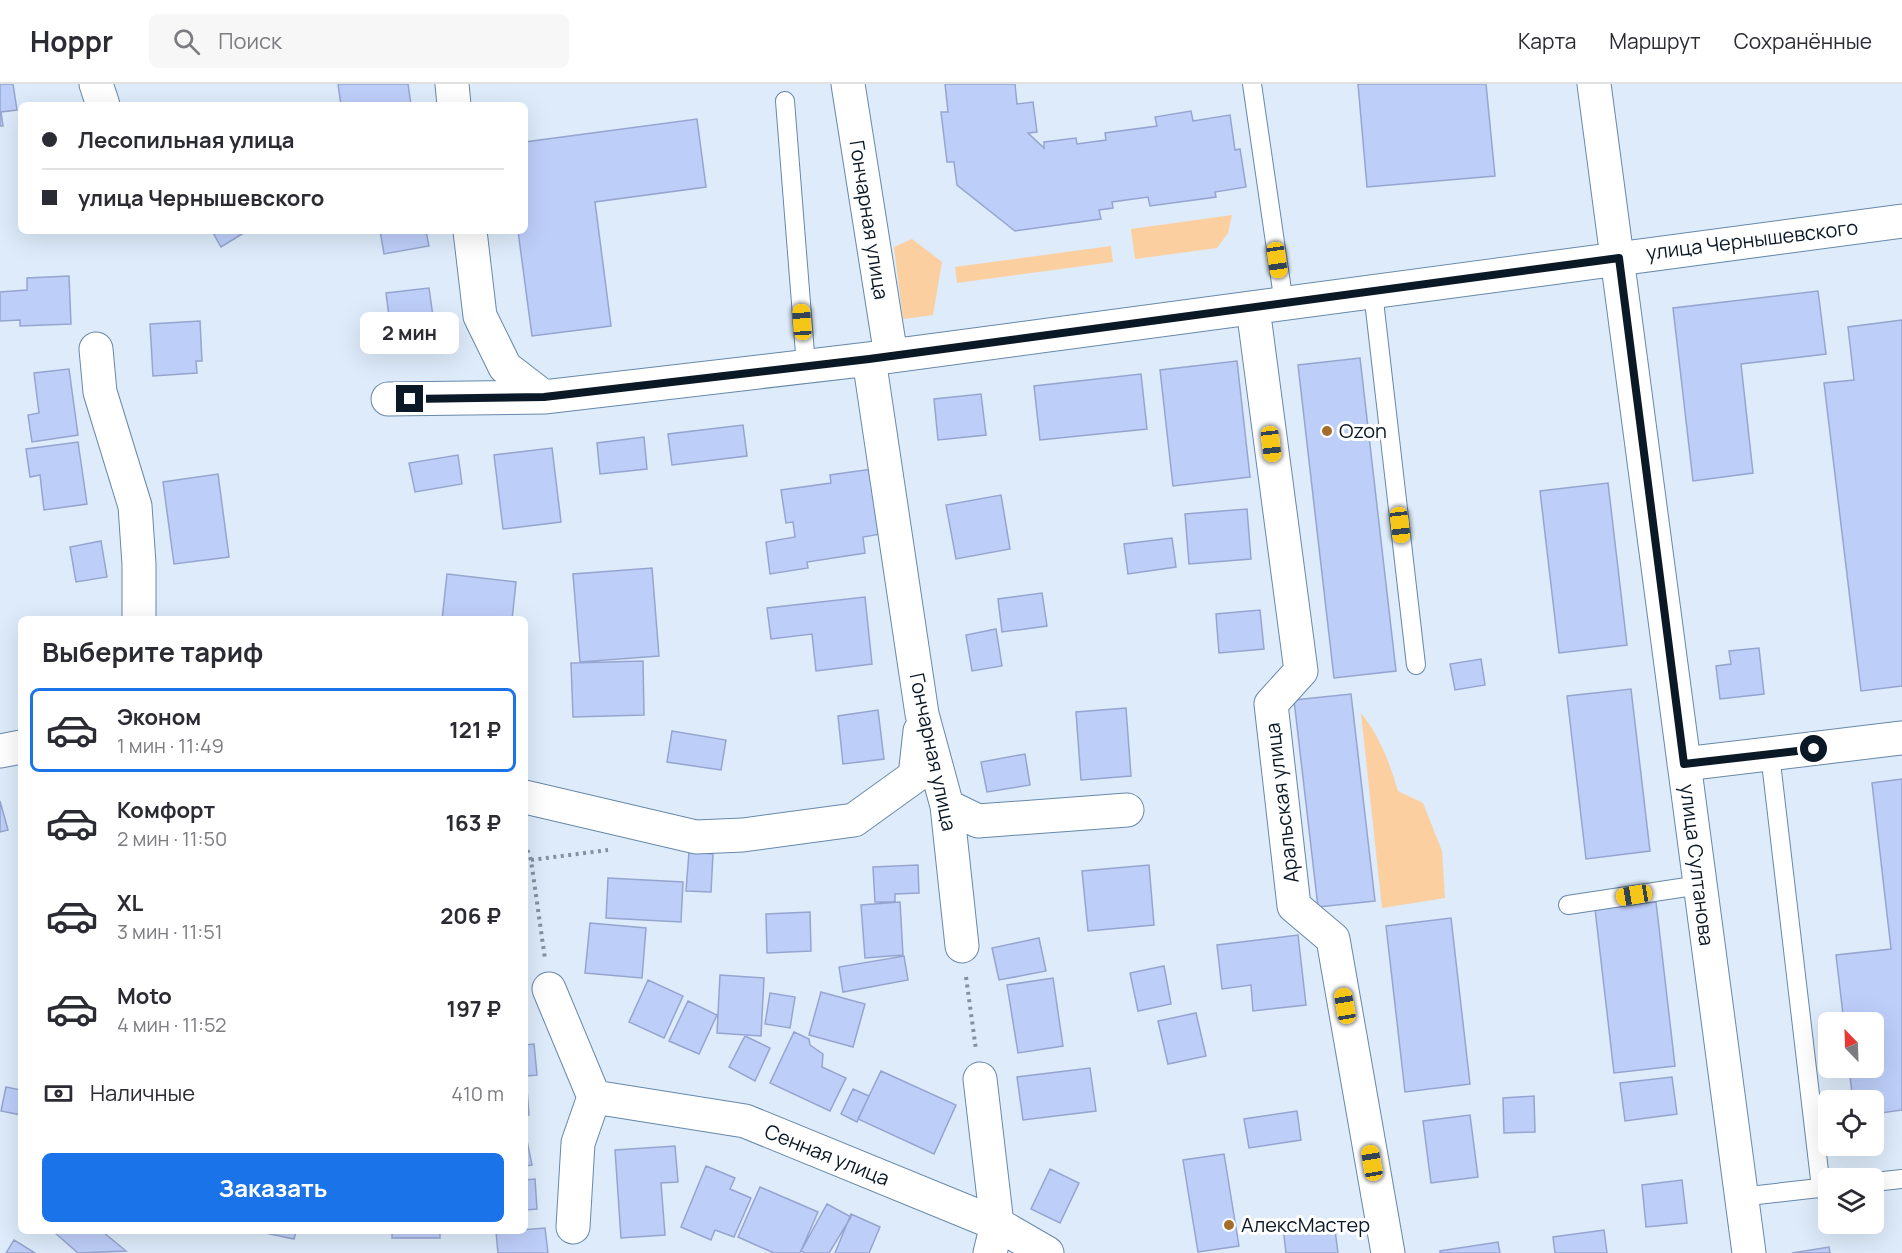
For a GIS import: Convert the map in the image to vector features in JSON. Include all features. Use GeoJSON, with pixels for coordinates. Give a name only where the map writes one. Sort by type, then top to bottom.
{"type":"FeatureCollection","features":[{"type":"Feature","properties":{"kind":"street"},"geometry":{"type":"LineString","coordinates":[[96,84],[102,102]]}},
{"type":"Feature","properties":{"kind":"street"},"geometry":{"type":"LineString","coordinates":[[452,84],[454,102]]}},
{"type":"Feature","properties":{"kind":"street","name":"Гончарная улица"},"geometry":{"type":"LineString","coordinates":[[848,84],[922,714],[947,806],[962,946]]}},
{"type":"Feature","properties":{"kind":"street","name":"улица Султанова"},"geometry":{"type":"LineString","coordinates":[[1594,84],[1619,258],[1749,1253]]}},
{"type":"Feature","properties":{"kind":"street","name":"улица Чернышевского"},"geometry":{"type":"LineString","coordinates":[[388,399],[544,397],[880,358],[1902,221]]}},
{"type":"Feature","properties":{"kind":"street"},"geometry":{"type":"LineString","coordinates":[[470,234],[480,316],[505,367],[544,397]]}},
{"type":"Feature","properties":{"kind":"street","name":"Аральская улица"},"geometry":{"type":"LineString","coordinates":[[1268,306],[1301,671],[1271,704],[1294,906],[1333,939],[1388,1253]]}},
{"type":"Feature","properties":{"kind":"street"},"geometry":{"type":"LineString","coordinates":[[96,349],[100,392],[135,506],[139,564],[139,616]]}},
{"type":"Feature","properties":{"kind":"street"},"geometry":{"type":"LineString","coordinates":[[528,798],[696,837],[743,835],[854,819],[915,776],[922,714]]}},
{"type":"Feature","properties":{"kind":"street"},"geometry":{"type":"LineString","coordinates":[[1684,764],[1902,738]]}},
{"type":"Feature","properties":{"kind":"street"},"geometry":{"type":"LineString","coordinates":[[0,751],[18,748]]}},
{"type":"Feature","properties":{"kind":"street"},"geometry":{"type":"LineString","coordinates":[[947,806],[978,821],[1127,810]]}},
{"type":"Feature","properties":{"kind":"street"},"geometry":{"type":"LineString","coordinates":[[549,989],[594,1097],[578,1143],[573,1227]]}},
{"type":"Feature","properties":{"kind":"street"},"geometry":{"type":"LineString","coordinates":[[980,1079],[993,1238]]}},
{"type":"Feature","properties":{"kind":"street","name":"Сенная улица"},"geometry":{"type":"LineString","coordinates":[[594,1097],[745,1121],[993,1238],[1047,1253]]}},
{"type":"Feature","properties":{"kind":"lane"},"geometry":{"type":"LineString","coordinates":[[1252,84],[1268,306]]}},
{"type":"Feature","properties":{"kind":"lane"},"geometry":{"type":"LineString","coordinates":[[785,101],[806,366]]}},
{"type":"Feature","properties":{"kind":"lane"},"geometry":{"type":"LineString","coordinates":[[1372,292],[1416,665]]}},
{"type":"Feature","properties":{"kind":"lane"},"geometry":{"type":"LineString","coordinates":[[1770,754],[1822,1168]]}},
{"type":"Feature","properties":{"kind":"lane"},"geometry":{"type":"LineString","coordinates":[[1568,905],[1700,885]]}},
{"type":"Feature","properties":{"kind":"lane"},"geometry":{"type":"LineString","coordinates":[[1884,1181],[1902,1179]]}},
{"type":"Feature","properties":{"kind":"lane"},"geometry":{"type":"LineString","coordinates":[[1740,1197],[1818,1189]]}},
{"type":"Feature","properties":{"kind":"path"},"geometry":{"type":"LineString","coordinates":[[528,852],[549,989]]}},
{"type":"Feature","properties":{"kind":"path"},"geometry":{"type":"LineString","coordinates":[[962,946],[980,1079]]}},
{"type":"Feature","properties":{"kind":"shaded area"},"geometry":{"type":"Polygon","coordinates":[[[1232,215],[1228,233],[1217,248],[1135,259],[1131,229],[1232,215]]]}},
{"type":"Feature","properties":{"kind":"shaded area"},"geometry":{"type":"Polygon","coordinates":[[[912,239],[942,262],[933,315],[903,319],[894,247],[912,239]]]}},
{"type":"Feature","properties":{"kind":"shaded area"},"geometry":{"type":"Polygon","coordinates":[[[1111,246],[1113,262],[957,283],[955,267],[1111,246]]]}},
{"type":"Feature","properties":{"kind":"shaded area"},"geometry":{"type":"Polygon","coordinates":[[[1361,713],[1374,731],[1398,791],[1423,803],[1442,851],[1445,898],[1382,908],[1361,713]]]}},
{"type":"Feature","properties":{"kind":"building"},"geometry":{"type":"Polygon","coordinates":[[[0,84],[13,84],[17,110],[1,112],[3,126],[0,126],[0,84]]]}},
{"type":"Feature","properties":{"kind":"building"},"geometry":{"type":"Polygon","coordinates":[[[338,84],[408,84],[411,102],[341,102],[338,84]]]}},
{"type":"Feature","properties":{"kind":"building"},"geometry":{"type":"Polygon","coordinates":[[[945,84],[1015,84],[1017,104],[1033,102],[1037,132],[1028,133],[1044,148],[1044,142],[1076,138],[1077,144],[1106,140],[1105,133],[1157,126],[1155,117],[1191,111],[1193,121],[1230,115],[1235,150],[1240,149],[1246,187],[1215,192],[1216,197],[1150,206],[1148,197],[1112,202],[1113,208],[1099,210],[1101,219],[1015,231],[957,185],[954,162],[947,162],[941,112],[948,112],[945,84]]]}},
{"type":"Feature","properties":{"kind":"building"},"geometry":{"type":"Polygon","coordinates":[[[1358,84],[1486,84],[1495,176],[1367,187],[1358,84]]]}},
{"type":"Feature","properties":{"kind":"building"},"geometry":{"type":"Polygon","coordinates":[[[697,119],[706,187],[595,202],[611,326],[532,336],[518,234],[528,234],[528,142],[697,119]]]}},
{"type":"Feature","properties":{"kind":"building"},"geometry":{"type":"Polygon","coordinates":[[[214,234],[242,234],[221,247],[214,234]]]}},
{"type":"Feature","properties":{"kind":"building"},"geometry":{"type":"Polygon","coordinates":[[[381,234],[427,234],[429,246],[384,254],[381,234]]]}},
{"type":"Feature","properties":{"kind":"building"},"geometry":{"type":"Polygon","coordinates":[[[69,276],[71,324],[20,326],[20,320],[0,321],[0,292],[27,290],[27,278],[69,276]]]}},
{"type":"Feature","properties":{"kind":"building"},"geometry":{"type":"Polygon","coordinates":[[[429,288],[437,345],[385,352],[381,317],[389,316],[386,293],[429,288]]]}},
{"type":"Feature","properties":{"kind":"building"},"geometry":{"type":"Polygon","coordinates":[[[1818,291],[1826,354],[1741,364],[1753,473],[1693,481],[1673,308],[1818,291]]]}},
{"type":"Feature","properties":{"kind":"building"},"geometry":{"type":"Polygon","coordinates":[[[1902,320],[1902,686],[1861,691],[1824,383],[1854,380],[1848,327],[1902,320]]]}},
{"type":"Feature","properties":{"kind":"building"},"geometry":{"type":"Polygon","coordinates":[[[200,321],[202,361],[196,361],[197,373],[153,376],[150,324],[200,321]]]}},
{"type":"Feature","properties":{"kind":"building"},"geometry":{"type":"Polygon","coordinates":[[[1360,358],[1396,671],[1334,678],[1298,365],[1360,358]]]}},
{"type":"Feature","properties":{"kind":"building"},"geometry":{"type":"Polygon","coordinates":[[[1237,361],[1250,477],[1173,486],[1160,370],[1237,361]]]}},
{"type":"Feature","properties":{"kind":"building"},"geometry":{"type":"Polygon","coordinates":[[[69,369],[78,435],[32,442],[28,415],[39,413],[34,373],[69,369]]]}},
{"type":"Feature","properties":{"kind":"building"},"geometry":{"type":"Polygon","coordinates":[[[1141,374],[1147,429],[1040,440],[1034,386],[1141,374]]]}},
{"type":"Feature","properties":{"kind":"building"},"geometry":{"type":"Polygon","coordinates":[[[981,394],[986,435],[938,440],[934,399],[981,394]]]}},
{"type":"Feature","properties":{"kind":"building"},"geometry":{"type":"Polygon","coordinates":[[[743,425],[747,456],[672,465],[668,434],[743,425]]]}},
{"type":"Feature","properties":{"kind":"building"},"geometry":{"type":"Polygon","coordinates":[[[644,437],[647,469],[600,474],[597,443],[644,437]]]}},
{"type":"Feature","properties":{"kind":"building"},"geometry":{"type":"Polygon","coordinates":[[[78,442],[87,504],[44,510],[40,475],[30,477],[26,449],[78,442]]]}},
{"type":"Feature","properties":{"kind":"building"},"geometry":{"type":"Polygon","coordinates":[[[552,448],[561,522],[503,529],[494,455],[552,448]]]}},
{"type":"Feature","properties":{"kind":"building"},"geometry":{"type":"Polygon","coordinates":[[[458,455],[462,484],[415,492],[409,463],[458,455]]]}},
{"type":"Feature","properties":{"kind":"building"},"geometry":{"type":"Polygon","coordinates":[[[872,469],[881,534],[863,537],[865,553],[807,562],[808,568],[770,574],[766,542],[795,537],[793,522],[786,523],[781,490],[831,483],[830,475],[872,469]]]}},
{"type":"Feature","properties":{"kind":"building"},"geometry":{"type":"Polygon","coordinates":[[[218,474],[229,557],[174,564],[163,482],[218,474]]]}},
{"type":"Feature","properties":{"kind":"building"},"geometry":{"type":"Polygon","coordinates":[[[1608,483],[1627,645],[1559,653],[1540,491],[1608,483]]]}},
{"type":"Feature","properties":{"kind":"building"},"geometry":{"type":"Polygon","coordinates":[[[1001,495],[1010,549],[956,559],[946,505],[1001,495]]]}},
{"type":"Feature","properties":{"kind":"building"},"geometry":{"type":"Polygon","coordinates":[[[1247,509],[1251,559],[1189,564],[1185,514],[1247,509]]]}},
{"type":"Feature","properties":{"kind":"building"},"geometry":{"type":"Polygon","coordinates":[[[1172,538],[1176,567],[1128,574],[1124,544],[1172,538]]]}},
{"type":"Feature","properties":{"kind":"building"},"geometry":{"type":"Polygon","coordinates":[[[101,541],[107,577],[76,582],[70,547],[101,541]]]}},
{"type":"Feature","properties":{"kind":"building"},"geometry":{"type":"Polygon","coordinates":[[[652,568],[659,656],[580,662],[573,574],[652,568]]]}},
{"type":"Feature","properties":{"kind":"building"},"geometry":{"type":"Polygon","coordinates":[[[447,574],[516,582],[512,616],[442,616],[447,574]]]}},
{"type":"Feature","properties":{"kind":"building"},"geometry":{"type":"Polygon","coordinates":[[[1042,593],[1047,626],[1002,632],[998,599],[1042,593]]]}},
{"type":"Feature","properties":{"kind":"building"},"geometry":{"type":"Polygon","coordinates":[[[865,597],[872,664],[816,671],[812,634],[771,639],[767,608],[865,597]]]}},
{"type":"Feature","properties":{"kind":"building"},"geometry":{"type":"Polygon","coordinates":[[[1260,610],[1264,649],[1219,653],[1216,614],[1260,610]]]}},
{"type":"Feature","properties":{"kind":"building"},"geometry":{"type":"Polygon","coordinates":[[[996,629],[1002,666],[972,671],[966,635],[996,629]]]}},
{"type":"Feature","properties":{"kind":"building"},"geometry":{"type":"Polygon","coordinates":[[[1759,648],[1764,694],[1720,699],[1716,666],[1731,664],[1729,651],[1759,648]]]}},
{"type":"Feature","properties":{"kind":"building"},"geometry":{"type":"Polygon","coordinates":[[[1481,659],[1485,685],[1455,690],[1450,664],[1481,659]]]}},
{"type":"Feature","properties":{"kind":"building"},"geometry":{"type":"Polygon","coordinates":[[[643,661],[644,715],[573,717],[571,663],[643,661]]]}},
{"type":"Feature","properties":{"kind":"building"},"geometry":{"type":"Polygon","coordinates":[[[1631,689],[1650,851],[1586,859],[1567,696],[1631,689]]]}},
{"type":"Feature","properties":{"kind":"building"},"geometry":{"type":"Polygon","coordinates":[[[1351,694],[1375,901],[1318,907],[1294,700],[1351,694]]]}},
{"type":"Feature","properties":{"kind":"building"},"geometry":{"type":"Polygon","coordinates":[[[1126,708],[1131,776],[1081,780],[1076,712],[1126,708]]]}},
{"type":"Feature","properties":{"kind":"building"},"geometry":{"type":"Polygon","coordinates":[[[878,710],[884,759],[843,764],[838,716],[878,710]]]}},
{"type":"Feature","properties":{"kind":"building"},"geometry":{"type":"Polygon","coordinates":[[[672,731],[726,740],[721,770],[667,762],[672,731]]]}},
{"type":"Feature","properties":{"kind":"building"},"geometry":{"type":"Polygon","coordinates":[[[1025,754],[1030,785],[987,792],[981,762],[1025,754]]]}},
{"type":"Feature","properties":{"kind":"building"},"geometry":{"type":"Polygon","coordinates":[[[1902,779],[1902,1110],[1884,1113],[1884,1090],[1852,1090],[1850,1078],[1884,1078],[1884,1012],[1843,1012],[1836,955],[1891,949],[1872,783],[1902,779]]]}},
{"type":"Feature","properties":{"kind":"building"},"geometry":{"type":"Polygon","coordinates":[[[0,801],[8,830],[0,832],[0,801]]]}},
{"type":"Feature","properties":{"kind":"building"},"geometry":{"type":"Polygon","coordinates":[[[689,852],[713,854],[711,892],[686,891],[689,852]]]}},
{"type":"Feature","properties":{"kind":"building"},"geometry":{"type":"Polygon","coordinates":[[[918,865],[919,893],[895,894],[895,902],[875,902],[873,867],[918,865]]]}},
{"type":"Feature","properties":{"kind":"building"},"geometry":{"type":"Polygon","coordinates":[[[1149,865],[1154,925],[1088,931],[1082,871],[1149,865]]]}},
{"type":"Feature","properties":{"kind":"building"},"geometry":{"type":"Polygon","coordinates":[[[608,878],[683,882],[681,922],[606,918],[608,878]]]}},
{"type":"Feature","properties":{"kind":"building"},"geometry":{"type":"Polygon","coordinates":[[[900,902],[903,955],[865,958],[861,905],[900,902]]]}},
{"type":"Feature","properties":{"kind":"building"},"geometry":{"type":"Polygon","coordinates":[[[1656,902],[1675,1066],[1614,1073],[1595,909],[1656,902]]]}},
{"type":"Feature","properties":{"kind":"building"},"geometry":{"type":"Polygon","coordinates":[[[810,912],[811,951],[767,953],[766,914],[810,912]]]}},
{"type":"Feature","properties":{"kind":"building"},"geometry":{"type":"Polygon","coordinates":[[[1451,918],[1470,1084],[1405,1092],[1386,926],[1451,918]]]}},
{"type":"Feature","properties":{"kind":"building"},"geometry":{"type":"Polygon","coordinates":[[[590,923],[646,928],[642,978],[585,973],[590,923]]]}},
{"type":"Feature","properties":{"kind":"building"},"geometry":{"type":"Polygon","coordinates":[[[1298,935],[1306,1005],[1253,1011],[1251,985],[1222,989],[1217,945],[1298,935]]]}},
{"type":"Feature","properties":{"kind":"building"},"geometry":{"type":"Polygon","coordinates":[[[1039,938],[1046,971],[999,980],[992,948],[1039,938]]]}},
{"type":"Feature","properties":{"kind":"building"},"geometry":{"type":"Polygon","coordinates":[[[904,956],[908,980],[843,992],[839,967],[904,956]]]}},
{"type":"Feature","properties":{"kind":"building"},"geometry":{"type":"Polygon","coordinates":[[[1164,966],[1171,1004],[1138,1011],[1130,973],[1164,966]]]}},
{"type":"Feature","properties":{"kind":"building"},"geometry":{"type":"Polygon","coordinates":[[[720,975],[764,978],[761,1036],[717,1033],[720,975]]]}},
{"type":"Feature","properties":{"kind":"building"},"geometry":{"type":"Polygon","coordinates":[[[1053,978],[1063,1046],[1018,1053],[1007,985],[1053,978]]]}},
{"type":"Feature","properties":{"kind":"building"},"geometry":{"type":"Polygon","coordinates":[[[648,980],[683,996],[664,1038],[629,1022],[648,980]]]}},
{"type":"Feature","properties":{"kind":"building"},"geometry":{"type":"Polygon","coordinates":[[[821,992],[865,1004],[853,1047],[809,1035],[821,992]]]}},
{"type":"Feature","properties":{"kind":"building"},"geometry":{"type":"Polygon","coordinates":[[[770,993],[795,997],[790,1028],[765,1024],[770,993]]]}},
{"type":"Feature","properties":{"kind":"building"},"geometry":{"type":"Polygon","coordinates":[[[688,1001],[717,1015],[699,1054],[669,1041],[688,1001]]]}},
{"type":"Feature","properties":{"kind":"building"},"geometry":{"type":"Polygon","coordinates":[[[1196,1013],[1206,1056],[1168,1064],[1158,1021],[1196,1013]]]}},
{"type":"Feature","properties":{"kind":"building"},"geometry":{"type":"Polygon","coordinates":[[[794,1032],[809,1039],[810,1045],[823,1054],[822,1067],[846,1078],[830,1111],[770,1083],[794,1032]]]}},
{"type":"Feature","properties":{"kind":"building"},"geometry":{"type":"Polygon","coordinates":[[[745,1036],[770,1048],[755,1081],[729,1067],[745,1036]]]}},
{"type":"Feature","properties":{"kind":"building"},"geometry":{"type":"Polygon","coordinates":[[[534,1044],[537,1075],[528,1076],[528,1045],[534,1044]]]}},
{"type":"Feature","properties":{"kind":"building"},"geometry":{"type":"Polygon","coordinates":[[[1090,1068],[1096,1111],[1023,1120],[1017,1077],[1090,1068]]]}},
{"type":"Feature","properties":{"kind":"building"},"geometry":{"type":"Polygon","coordinates":[[[881,1071],[956,1105],[934,1154],[858,1119],[881,1071]]]}},
{"type":"Feature","properties":{"kind":"building"},"geometry":{"type":"Polygon","coordinates":[[[1672,1077],[1677,1114],[1625,1121],[1620,1083],[1672,1077]]]}},
{"type":"Feature","properties":{"kind":"building"},"geometry":{"type":"Polygon","coordinates":[[[6,1087],[18,1089],[18,1114],[1,1111],[6,1087]]]}},
{"type":"Feature","properties":{"kind":"building"},"geometry":{"type":"Polygon","coordinates":[[[853,1089],[869,1096],[857,1122],[841,1114],[853,1089]]]}},
{"type":"Feature","properties":{"kind":"building"},"geometry":{"type":"Polygon","coordinates":[[[1534,1096],[1535,1132],[1504,1133],[1503,1098],[1534,1096]]]}},
{"type":"Feature","properties":{"kind":"building"},"geometry":{"type":"Polygon","coordinates":[[[1297,1111],[1301,1140],[1249,1148],[1244,1119],[1297,1111]]]}},
{"type":"Feature","properties":{"kind":"building"},"geometry":{"type":"Polygon","coordinates":[[[1470,1115],[1478,1177],[1431,1183],[1423,1121],[1470,1115]]]}},
{"type":"Feature","properties":{"kind":"building"},"geometry":{"type":"Polygon","coordinates":[[[528,1146],[532,1165],[528,1166],[528,1146]]]}},
{"type":"Feature","properties":{"kind":"building"},"geometry":{"type":"Polygon","coordinates":[[[675,1146],[678,1182],[661,1183],[665,1235],[621,1238],[615,1150],[675,1146]]]}},
{"type":"Feature","properties":{"kind":"building"},"geometry":{"type":"Polygon","coordinates":[[[1224,1154],[1239,1246],[1198,1252],[1183,1160],[1224,1154]]]}},
{"type":"Feature","properties":{"kind":"building"},"geometry":{"type":"Polygon","coordinates":[[[706,1166],[735,1178],[730,1189],[751,1198],[734,1237],[715,1230],[711,1240],[681,1227],[706,1166]]]}},
{"type":"Feature","properties":{"kind":"building"},"geometry":{"type":"Polygon","coordinates":[[[1050,1169],[1079,1183],[1060,1223],[1031,1209],[1050,1169]]]}},
{"type":"Feature","properties":{"kind":"building"},"geometry":{"type":"Polygon","coordinates":[[[535,1179],[537,1209],[528,1210],[528,1180],[535,1179]]]}},
{"type":"Feature","properties":{"kind":"building"},"geometry":{"type":"Polygon","coordinates":[[[1682,1180],[1687,1223],[1646,1227],[1642,1185],[1682,1180]]]}},
{"type":"Feature","properties":{"kind":"building"},"geometry":{"type":"Polygon","coordinates":[[[760,1187],[818,1212],[800,1253],[774,1253],[738,1237],[760,1187]]]}},
{"type":"Feature","properties":{"kind":"building"},"geometry":{"type":"Polygon","coordinates":[[[827,1204],[851,1217],[829,1253],[801,1251],[827,1204]]]}},
{"type":"Feature","properties":{"kind":"building"},"geometry":{"type":"Polygon","coordinates":[[[851,1214],[880,1227],[869,1253],[835,1253],[851,1214]]]}},
{"type":"Feature","properties":{"kind":"building"},"geometry":{"type":"Polygon","coordinates":[[[1334,1222],[1338,1253],[1286,1253],[1283,1227],[1334,1222]]]}},
{"type":"Feature","properties":{"kind":"building"},"geometry":{"type":"Polygon","coordinates":[[[545,1228],[548,1253],[498,1253],[496,1234],[528,1234],[528,1229],[545,1228]]]}},
{"type":"Feature","properties":{"kind":"building"},"geometry":{"type":"Polygon","coordinates":[[[1604,1230],[1607,1253],[1555,1253],[1553,1237],[1604,1230]]]}},
{"type":"Feature","properties":{"kind":"building"},"geometry":{"type":"Polygon","coordinates":[[[56,1234],[105,1234],[126,1251],[78,1253],[56,1234]]]}},
{"type":"Feature","properties":{"kind":"building"},"geometry":{"type":"Polygon","coordinates":[[[270,1234],[295,1234],[294,1239],[270,1234]]]}},
{"type":"Feature","properties":{"kind":"building"},"geometry":{"type":"Polygon","coordinates":[[[392,1234],[440,1234],[440,1238],[392,1238],[392,1234]]]}},
{"type":"Feature","properties":{"kind":"building"},"geometry":{"type":"Polygon","coordinates":[[[14,1240],[35,1253],[6,1253],[14,1240]]]}},
{"type":"Feature","properties":{"kind":"building"},"geometry":{"type":"Polygon","coordinates":[[[1498,1242],[1500,1253],[1440,1253],[1440,1251],[1498,1242]]]}},
{"type":"Feature","properties":{"kind":"building"},"geometry":{"type":"Polygon","coordinates":[[[1829,1247],[1830,1253],[1792,1253],[1829,1247]]]}},
{"type":"Feature","properties":{"kind":"place","name":"Ozon"},"geometry":{"type":"Point","coordinates":[1327,431]}},
{"type":"Feature","properties":{"kind":"place","name":"АлексМастер"},"geometry":{"type":"Point","coordinates":[1229,1225]}},
{"type":"Feature","properties":{"kind":"route"},"geometry":{"type":"LineString","coordinates":[[410,399],[544,397],[869,359],[1619,258],[1684,764],[1814,749]]}}]}
